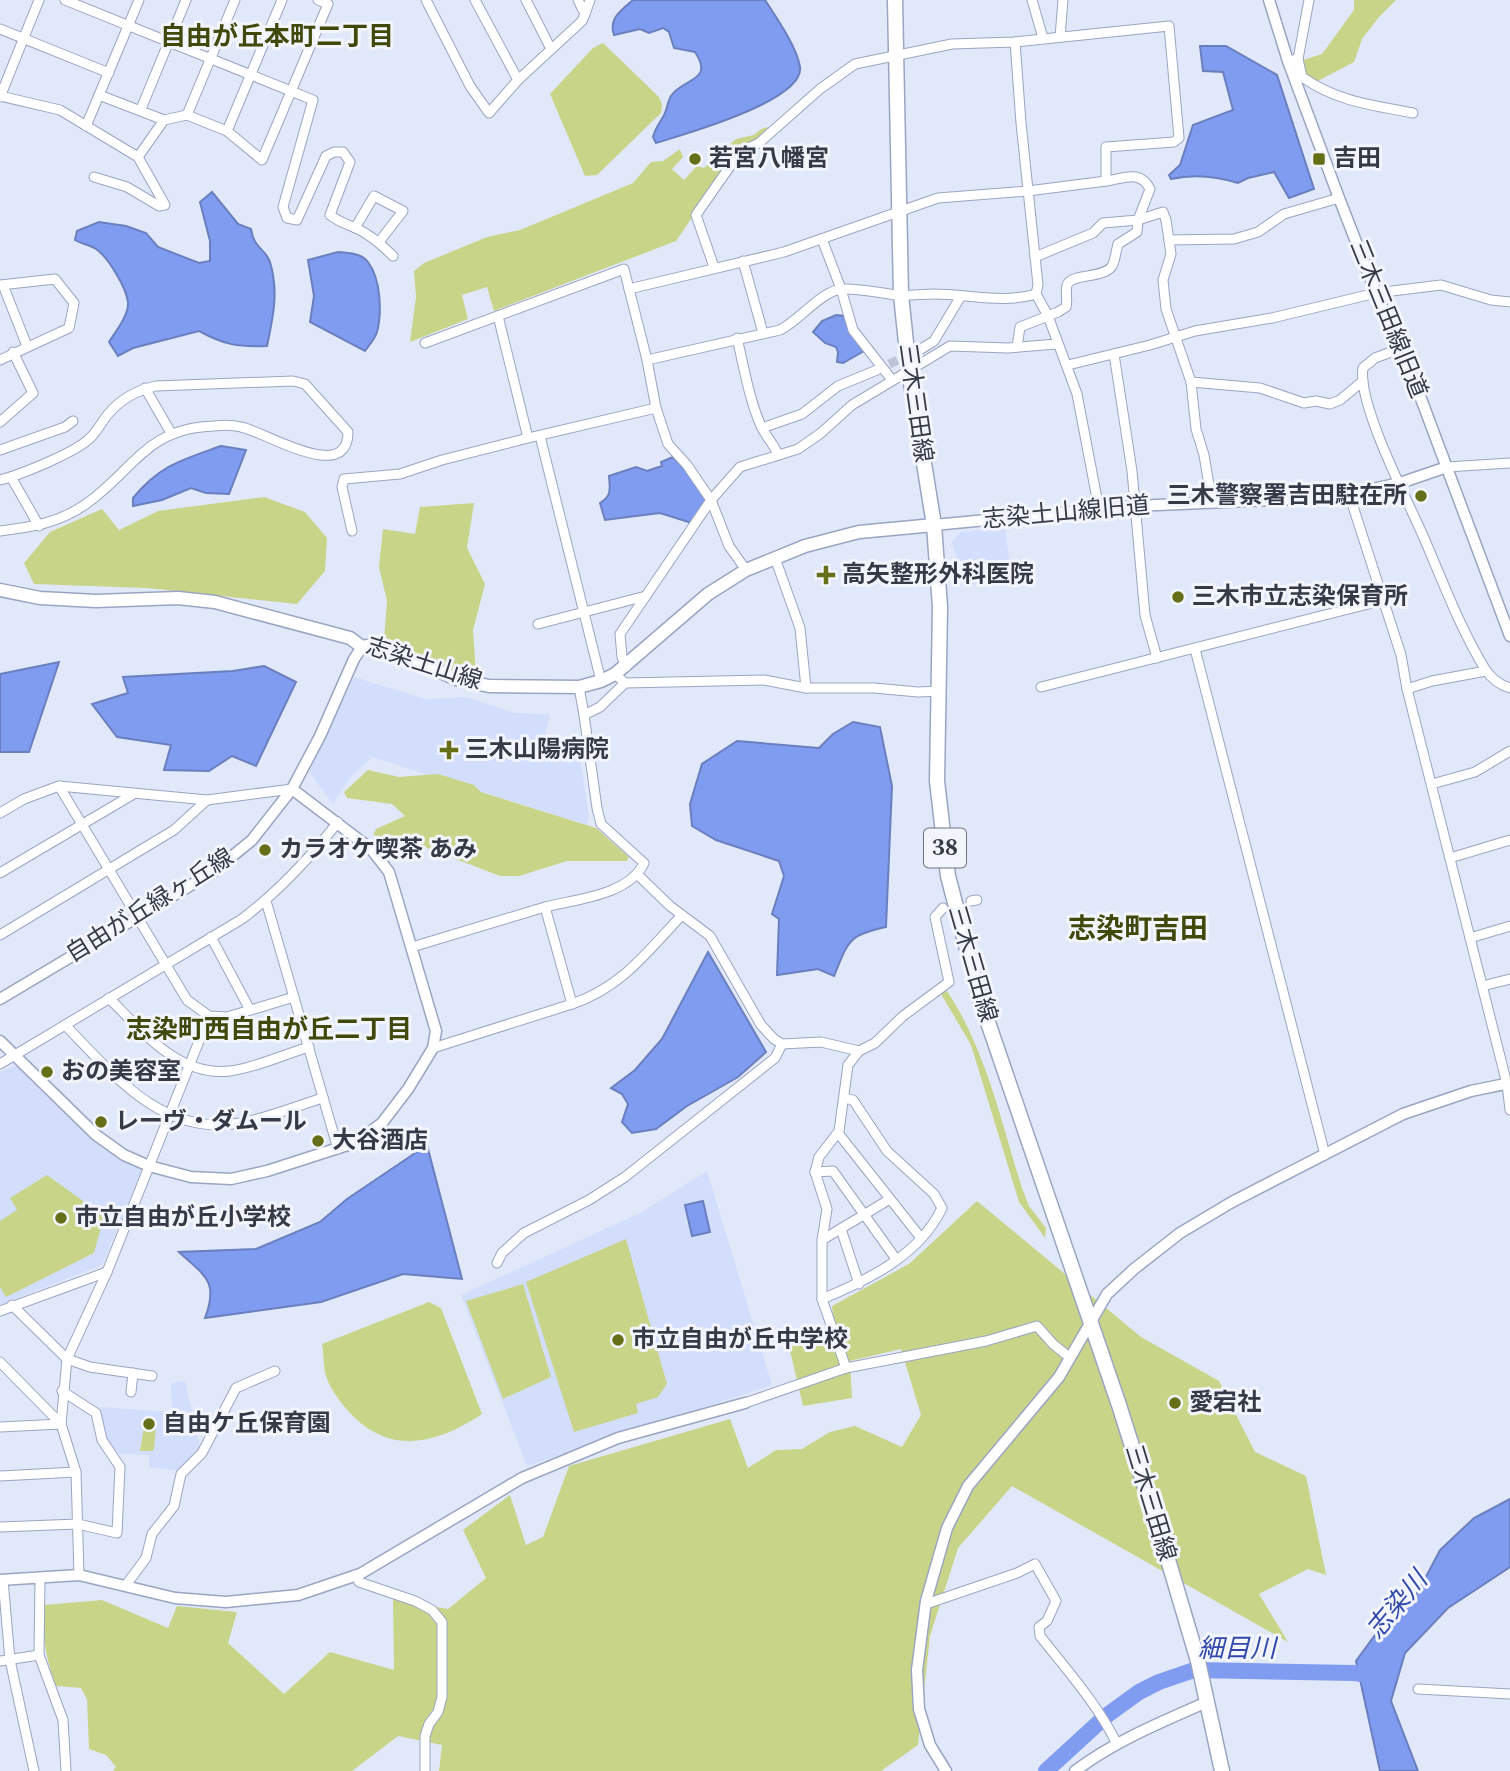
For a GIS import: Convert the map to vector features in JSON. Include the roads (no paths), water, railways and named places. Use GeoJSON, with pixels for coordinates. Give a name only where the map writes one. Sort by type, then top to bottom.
{"type":"FeatureCollection","features":[{"type":"Feature","properties":{"kind":"main road","name":"三木三田線"},"geometry":{"type":"LineString","coordinates":[[895,0],[901,295],[909,371],[934,525],[940,607],[937,781],[948,876],[980,999],[1119,1405],[1198,1661],[1223,1771]]}},
{"type":"Feature","properties":{"kind":"main road","name":"志染土山線"},"geometry":{"type":"LineString","coordinates":[[0,590],[40,598],[96,601],[178,598],[215,602],[350,638],[362,647],[382,646],[456,679],[472,683],[489,686],[579,687],[622,675],[708,594],[746,570],[805,546],[859,532],[934,525]]}},
{"type":"Feature","properties":{"kind":"street"},"geometry":{"type":"LineString","coordinates":[[39,0],[0,97],[60,110],[138,157],[164,205],[159,206],[133,190],[94,177]]}},
{"type":"Feature","properties":{"kind":"street"},"geometry":{"type":"LineString","coordinates":[[65,0],[86,4],[129,25],[313,100],[283,207],[288,218],[297,220],[326,156],[343,152],[350,162],[330,215],[379,242],[393,256]]}},
{"type":"Feature","properties":{"kind":"street"},"geometry":{"type":"LineString","coordinates":[[86,126],[139,0]]}},
{"type":"Feature","properties":{"kind":"street"},"geometry":{"type":"LineString","coordinates":[[141,109],[186,0]]}},
{"type":"Feature","properties":{"kind":"street"},"geometry":{"type":"LineString","coordinates":[[187,115],[235,0]]}},
{"type":"Feature","properties":{"kind":"street"},"geometry":{"type":"LineString","coordinates":[[227,131],[282,0]]}},
{"type":"Feature","properties":{"kind":"street"},"geometry":{"type":"LineString","coordinates":[[99,95],[164,120],[187,115],[227,131],[262,160],[328,4],[318,0]]}},
{"type":"Feature","properties":{"kind":"street"},"geometry":{"type":"LineString","coordinates":[[426,0],[470,86],[489,113],[518,80],[582,21],[590,0]]}},
{"type":"Feature","properties":{"kind":"street"},"geometry":{"type":"LineString","coordinates":[[475,0],[518,80]]}},
{"type":"Feature","properties":{"kind":"street"},"geometry":{"type":"LineString","coordinates":[[526,0],[551,49]]}},
{"type":"Feature","properties":{"kind":"street"},"geometry":{"type":"LineString","coordinates":[[578,0],[585,14]]}},
{"type":"Feature","properties":{"kind":"street"},"geometry":{"type":"LineString","coordinates":[[1032,0],[1044,38]]}},
{"type":"Feature","properties":{"kind":"street"},"geometry":{"type":"LineString","coordinates":[[1060,37],[1063,0]]}},
{"type":"Feature","properties":{"kind":"street","name":"三木三田線旧道"},"geometry":{"type":"LineString","coordinates":[[1269,0],[1293,60],[1339,198],[1447,467],[1510,636]]}},
{"type":"Feature","properties":{"kind":"street"},"geometry":{"type":"LineString","coordinates":[[1309,0],[1293,60],[1302,77],[1317,88],[1342,99],[1413,113]]}},
{"type":"Feature","properties":{"kind":"street"},"geometry":{"type":"LineString","coordinates":[[714,267],[696,215],[740,152],[759,143],[820,89],[855,64],[897,54],[953,44],[1016,42],[1170,26],[1180,138],[1174,142],[1106,147],[1106,181]]}},
{"type":"Feature","properties":{"kind":"street"},"geometry":{"type":"LineString","coordinates":[[0,29],[108,73]]}},
{"type":"Feature","properties":{"kind":"street"},"geometry":{"type":"LineString","coordinates":[[1016,42],[1038,285],[1036,294],[1048,316],[1077,394],[1099,509]]}},
{"type":"Feature","properties":{"kind":"street"},"geometry":{"type":"LineString","coordinates":[[138,157],[164,120]]}},
{"type":"Feature","properties":{"kind":"street"},"geometry":{"type":"LineString","coordinates":[[629,289],[784,252],[938,198],[1028,191],[1106,181],[1130,175],[1148,184],[1150,189],[1136,232],[1118,244],[1113,265],[1097,275],[1072,280],[1067,285],[1066,307],[1020,327],[1017,347]]}},
{"type":"Feature","properties":{"kind":"street"},"geometry":{"type":"LineString","coordinates":[[355,228],[374,196],[403,211],[379,242]]}},
{"type":"Feature","properties":{"kind":"street"},"geometry":{"type":"LineString","coordinates":[[1169,240],[1234,239],[1258,232],[1284,214],[1339,198]]}},
{"type":"Feature","properties":{"kind":"street"},"geometry":{"type":"LineString","coordinates":[[1035,257],[1093,233],[1103,223],[1138,220],[1163,212],[1171,254],[1163,280],[1166,309],[1191,382],[1196,429],[1204,455],[1212,503]]}},
{"type":"Feature","properties":{"kind":"street"},"geometry":{"type":"LineString","coordinates":[[822,239],[853,330],[892,380]]}},
{"type":"Feature","properties":{"kind":"street"},"geometry":{"type":"LineString","coordinates":[[743,261],[763,333]]}},
{"type":"Feature","properties":{"kind":"street"},"geometry":{"type":"LineString","coordinates":[[425,343],[624,269],[656,408],[668,444],[687,465],[710,500],[729,546],[746,570]]}},
{"type":"Feature","properties":{"kind":"street"},"geometry":{"type":"LineString","coordinates":[[0,360],[69,328],[74,303],[55,279],[1,285],[5,307],[27,346]]}},
{"type":"Feature","properties":{"kind":"street"},"geometry":{"type":"LineString","coordinates":[[1068,365],[1114,355],[1195,331],[1284,315],[1376,293],[1441,285],[1491,300],[1510,302]]}},
{"type":"Feature","properties":{"kind":"street"},"geometry":{"type":"LineString","coordinates":[[647,360],[780,330],[794,323],[826,295],[841,289],[901,295],[936,293],[1001,299],[1023,298],[1036,294]]}},
{"type":"Feature","properties":{"kind":"street"},"geometry":{"type":"LineString","coordinates":[[921,349],[934,341],[961,296]]}},
{"type":"Feature","properties":{"kind":"street"},"geometry":{"type":"LineString","coordinates":[[498,316],[528,438]]}},
{"type":"Feature","properties":{"kind":"street"},"geometry":{"type":"LineString","coordinates":[[737,338],[754,408],[778,455]]}},
{"type":"Feature","properties":{"kind":"street"},"geometry":{"type":"LineString","coordinates":[[584,715],[600,707],[622,675],[620,634],[710,500],[740,467],[798,449],[821,433],[852,405],[950,346],[1017,347],[1057,344]]}},
{"type":"Feature","properties":{"kind":"street"},"geometry":{"type":"LineString","coordinates":[[1399,349],[1368,362],[1363,368],[1363,381],[1380,438],[1450,602],[1486,671],[1502,685],[1510,688]]}},
{"type":"Feature","properties":{"kind":"street"},"geometry":{"type":"LineString","coordinates":[[0,422],[33,393],[13,352]]}},
{"type":"Feature","properties":{"kind":"street"},"geometry":{"type":"LineString","coordinates":[[1114,355],[1132,471],[1145,615],[1157,658]]}},
{"type":"Feature","properties":{"kind":"street"},"geometry":{"type":"LineString","coordinates":[[762,428],[802,414],[838,386],[877,370]]}},
{"type":"Feature","properties":{"kind":"street"},"geometry":{"type":"LineString","coordinates":[[0,480],[75,448],[89,439],[110,412],[126,398],[145,388],[293,381],[305,384],[348,432],[348,444],[342,452],[332,457],[303,451],[241,427],[212,426],[171,433],[153,443],[87,504],[61,519],[38,526],[0,531]]}},
{"type":"Feature","properties":{"kind":"street"},"geometry":{"type":"LineString","coordinates":[[1191,382],[1260,388],[1304,404],[1316,401],[1330,404],[1340,400],[1363,381]]}},
{"type":"Feature","properties":{"kind":"street"},"geometry":{"type":"LineString","coordinates":[[145,388],[171,433]]}},
{"type":"Feature","properties":{"kind":"street"},"geometry":{"type":"LineString","coordinates":[[352,531],[342,487],[344,479],[400,474],[442,460],[656,408]]}},
{"type":"Feature","properties":{"kind":"street"},"geometry":{"type":"LineString","coordinates":[[0,450],[65,427],[73,421]]}},
{"type":"Feature","properties":{"kind":"street"},"geometry":{"type":"LineString","coordinates":[[540,436],[601,681]]}},
{"type":"Feature","properties":{"kind":"street"},"geometry":{"type":"LineString","coordinates":[[1447,467],[1510,463]]}},
{"type":"Feature","properties":{"kind":"street","name":"志染土山線旧道"},"geometry":{"type":"LineString","coordinates":[[934,525],[1134,506],[1349,494],[1400,483],[1447,467]]}},
{"type":"Feature","properties":{"kind":"street"},"geometry":{"type":"LineString","coordinates":[[11,477],[38,526]]}},
{"type":"Feature","properties":{"kind":"street"},"geometry":{"type":"LineString","coordinates":[[1349,494],[1401,655],[1407,689],[1508,1083],[1510,1110]]}},
{"type":"Feature","properties":{"kind":"street"},"geometry":{"type":"LineString","coordinates":[[775,558],[800,628],[806,688]]}},
{"type":"Feature","properties":{"kind":"street"},"geometry":{"type":"LineString","coordinates":[[538,624],[646,596]]}},
{"type":"Feature","properties":{"kind":"street"},"geometry":{"type":"LineString","coordinates":[[1041,687],[1384,600]]}},
{"type":"Feature","properties":{"kind":"street","name":"自由が丘緑ヶ丘線"},"geometry":{"type":"LineString","coordinates":[[0,999],[213,872],[251,840],[292,789],[362,647]]}},
{"type":"Feature","properties":{"kind":"street"},"geometry":{"type":"LineString","coordinates":[[1195,649],[1325,1155]]}},
{"type":"Feature","properties":{"kind":"street"},"geometry":{"type":"LineString","coordinates":[[1407,689],[1432,681],[1486,671]]}},
{"type":"Feature","properties":{"kind":"street"},"geometry":{"type":"LineString","coordinates":[[622,675],[764,680],[806,688],[940,691]]}},
{"type":"Feature","properties":{"kind":"street"},"geometry":{"type":"LineString","coordinates":[[412,947],[621,887],[639,876],[644,863],[601,824],[579,687]]}},
{"type":"Feature","properties":{"kind":"street"},"geometry":{"type":"LineString","coordinates":[[1432,784],[1475,772],[1510,751]]}},
{"type":"Feature","properties":{"kind":"street"},"geometry":{"type":"LineString","coordinates":[[59,786],[187,1000],[209,1016],[228,1017],[294,997]]}},
{"type":"Feature","properties":{"kind":"street"},"geometry":{"type":"LineString","coordinates":[[0,813],[24,799],[59,786],[207,800],[292,789],[371,849],[389,872],[436,1031],[433,1048],[408,1089],[382,1123],[357,1142],[267,1171],[231,1179],[191,1177],[149,1166],[124,1155],[96,1135],[0,1041]]}},
{"type":"Feature","properties":{"kind":"street"},"geometry":{"type":"LineString","coordinates":[[0,873],[133,794]]}},
{"type":"Feature","properties":{"kind":"street"},"geometry":{"type":"LineString","coordinates":[[0,934],[174,830],[207,800]]}},
{"type":"Feature","properties":{"kind":"street"},"geometry":{"type":"LineString","coordinates":[[0,1064],[166,962],[242,919],[266,901],[308,860],[338,822]]}},
{"type":"Feature","properties":{"kind":"street"},"geometry":{"type":"LineString","coordinates":[[1450,858],[1510,840]]}},
{"type":"Feature","properties":{"kind":"street"},"geometry":{"type":"LineString","coordinates":[[639,876],[710,936],[761,1024],[774,1040],[782,1044],[821,1042],[859,1051]]}},
{"type":"Feature","properties":{"kind":"street"},"geometry":{"type":"LineString","coordinates":[[266,901],[338,1149]]}},
{"type":"Feature","properties":{"kind":"street"},"geometry":{"type":"LineString","coordinates":[[545,907],[572,1004]]}},
{"type":"Feature","properties":{"kind":"street"},"geometry":{"type":"LineString","coordinates":[[846,1368],[822,1299],[822,1240],[827,1209],[815,1172],[819,1157],[838,1133],[848,1065],[859,1051],[875,1043],[903,1016],[949,982],[935,917],[943,908]]}},
{"type":"Feature","properties":{"kind":"street"},"geometry":{"type":"LineString","coordinates":[[433,1048],[588,999],[622,979],[682,915]]}},
{"type":"Feature","properties":{"kind":"street"},"geometry":{"type":"LineString","coordinates":[[1471,938],[1510,926]]}},
{"type":"Feature","properties":{"kind":"street"},"geometry":{"type":"LineString","coordinates":[[211,937],[250,1010]]}},
{"type":"Feature","properties":{"kind":"street"},"geometry":{"type":"LineString","coordinates":[[1482,986],[1510,979]]}},
{"type":"Feature","properties":{"kind":"street"},"geometry":{"type":"LineString","coordinates":[[109,998],[152,1041],[189,1066],[209,1071],[232,1071],[309,1047]]}},
{"type":"Feature","properties":{"kind":"street"},"geometry":{"type":"LineString","coordinates":[[79,1575],[76,1472],[61,1424],[67,1359],[107,1272],[209,1016]]}},
{"type":"Feature","properties":{"kind":"street"},"geometry":{"type":"LineString","coordinates":[[65,1025],[131,1092],[170,1114],[207,1125],[240,1123],[323,1098]]}},
{"type":"Feature","properties":{"kind":"street"},"geometry":{"type":"LineString","coordinates":[[497,1263],[502,1252],[524,1233],[589,1200],[625,1177],[775,1058],[782,1044]]}},
{"type":"Feature","properties":{"kind":"street"},"geometry":{"type":"LineString","coordinates":[[946,1771],[930,1745],[919,1709],[917,1670],[926,1604],[947,1528],[968,1486],[1059,1377],[1107,1294],[1180,1233],[1232,1202],[1403,1114],[1471,1091],[1508,1083]]}},
{"type":"Feature","properties":{"kind":"street"},"geometry":{"type":"LineString","coordinates":[[822,1299],[859,1284],[896,1259],[921,1238],[936,1221],[942,1208],[934,1194],[887,1151],[853,1100],[844,1098]]}},
{"type":"Feature","properties":{"kind":"street"},"geometry":{"type":"LineString","coordinates":[[838,1133],[921,1238]]}},
{"type":"Feature","properties":{"kind":"street"},"geometry":{"type":"LineString","coordinates":[[815,1172],[833,1171],[896,1259]]}},
{"type":"Feature","properties":{"kind":"street"},"geometry":{"type":"LineString","coordinates":[[822,1240],[890,1199]]}},
{"type":"Feature","properties":{"kind":"street"},"geometry":{"type":"LineString","coordinates":[[841,1229],[859,1284]]}},
{"type":"Feature","properties":{"kind":"street"},"geometry":{"type":"LineString","coordinates":[[0,1311],[107,1272]]}},
{"type":"Feature","properties":{"kind":"street"},"geometry":{"type":"LineString","coordinates":[[12,1305],[67,1359],[90,1367],[152,1376]]}},
{"type":"Feature","properties":{"kind":"street"},"geometry":{"type":"LineString","coordinates":[[34,1771],[5,1661],[1,1580],[79,1575],[176,1598],[226,1602],[298,1595],[356,1575],[522,1478],[618,1438],[745,1403],[846,1368],[986,1341],[1037,1326],[1069,1357]]}},
{"type":"Feature","properties":{"kind":"street"},"geometry":{"type":"LineString","coordinates":[[0,1362],[61,1424]]}},
{"type":"Feature","properties":{"kind":"street"},"geometry":{"type":"LineString","coordinates":[[126,1585],[146,1558],[152,1534],[174,1506],[181,1474],[202,1453],[236,1388],[275,1371]]}},
{"type":"Feature","properties":{"kind":"street"},"geometry":{"type":"LineString","coordinates":[[131,1392],[132,1373]]}},
{"type":"Feature","properties":{"kind":"street"},"geometry":{"type":"LineString","coordinates":[[0,1527],[78,1524],[117,1533],[120,1466],[102,1440],[96,1413],[62,1391]]}},
{"type":"Feature","properties":{"kind":"street"},"geometry":{"type":"LineString","coordinates":[[0,1427],[61,1424]]}},
{"type":"Feature","properties":{"kind":"street"},"geometry":{"type":"LineString","coordinates":[[0,1476],[76,1472]]}},
{"type":"Feature","properties":{"kind":"street"},"geometry":{"type":"LineString","coordinates":[[926,1604],[1017,1573],[1035,1564],[1056,1601],[1047,1621],[1040,1627],[1040,1636],[1101,1717],[1116,1744]]}},
{"type":"Feature","properties":{"kind":"street"},"geometry":{"type":"LineString","coordinates":[[356,1575],[359,1582],[415,1601],[432,1610],[442,1622],[442,1697],[438,1712],[429,1724],[425,1736],[425,1771]]}},
{"type":"Feature","properties":{"kind":"street"},"geometry":{"type":"LineString","coordinates":[[40,1579],[39,1655],[63,1720],[66,1771]]}},
{"type":"Feature","properties":{"kind":"street"},"geometry":{"type":"LineString","coordinates":[[5,1661],[39,1655]]}},
{"type":"Feature","properties":{"kind":"street"},"geometry":{"type":"LineString","coordinates":[[1418,1689],[1510,1694]]}},
{"type":"Feature","properties":{"kind":"street"},"geometry":{"type":"LineString","coordinates":[[1075,1771],[1096,1755],[1206,1697]]}},
{"type":"Feature","properties":{"kind":"water"},"geometry":{"type":"Polygon","coordinates":[[[633,0],[765,0],[795,50],[800,67],[796,80],[783,92],[740,115],[656,143],[653,137],[671,96],[699,74],[700,62],[695,52],[674,48],[669,32],[663,28],[649,33],[640,29],[614,35],[614,19],[633,0]]]}},
{"type":"Feature","properties":{"kind":"water"},"geometry":{"type":"Polygon","coordinates":[[[1200,46],[1226,46],[1277,75],[1314,189],[1289,198],[1274,172],[1238,183],[1204,176],[1171,179],[1169,175],[1180,165],[1193,125],[1233,110],[1223,72],[1203,71],[1200,46]]]}},
{"type":"Feature","properties":{"kind":"water"},"geometry":{"type":"Polygon","coordinates":[[[212,192],[238,224],[251,229],[257,245],[270,262],[275,294],[267,346],[232,344],[199,331],[133,348],[118,356],[109,342],[122,323],[127,296],[116,273],[101,253],[75,240],[77,231],[99,222],[126,226],[146,233],[158,247],[199,263],[210,261],[210,241],[200,202],[212,192]]]}},
{"type":"Feature","properties":{"kind":"water"},"geometry":{"type":"Polygon","coordinates":[[[338,252],[362,257],[376,277],[380,306],[379,324],[375,337],[365,351],[310,322],[314,296],[308,260],[338,252]]]}},
{"type":"Feature","properties":{"kind":"water"},"geometry":{"type":"Polygon","coordinates":[[[836,315],[844,316],[850,332],[864,351],[843,363],[837,362],[836,347],[825,343],[813,332],[822,321],[836,315]]]}},
{"type":"Feature","properties":{"kind":"water"},"geometry":{"type":"Polygon","coordinates":[[[221,446],[246,450],[229,494],[206,493],[191,488],[162,500],[133,506],[133,498],[162,471],[221,446]]]}},
{"type":"Feature","properties":{"kind":"water"},"geometry":{"type":"Polygon","coordinates":[[[673,457],[689,474],[705,499],[692,523],[660,513],[605,520],[600,503],[608,495],[609,476],[636,467],[647,471],[662,466],[661,462],[673,457]]]}},
{"type":"Feature","properties":{"kind":"water"},"geometry":{"type":"Polygon","coordinates":[[[59,662],[29,752],[0,752],[0,674],[59,662]]]}},
{"type":"Feature","properties":{"kind":"water"},"geometry":{"type":"Polygon","coordinates":[[[264,666],[296,682],[256,766],[232,756],[209,771],[164,770],[171,745],[117,737],[92,704],[128,693],[123,677],[233,671],[264,666]]]}},
{"type":"Feature","properties":{"kind":"water"},"geometry":{"type":"Polygon","coordinates":[[[853,722],[880,727],[892,786],[886,927],[864,933],[851,941],[834,976],[818,969],[777,975],[779,919],[772,914],[784,876],[779,861],[716,840],[692,826],[690,804],[702,764],[737,741],[819,748],[833,734],[853,722]]]}},
{"type":"Feature","properties":{"kind":"water"},"geometry":{"type":"Polygon","coordinates":[[[708,952],[766,1052],[738,1077],[687,1106],[656,1129],[632,1133],[622,1122],[628,1104],[622,1094],[611,1088],[635,1070],[662,1039],[708,952]]]}},
{"type":"Feature","properties":{"kind":"water"},"geometry":{"type":"Polygon","coordinates":[[[427,1145],[462,1279],[403,1274],[321,1302],[205,1318],[210,1287],[196,1267],[179,1252],[256,1249],[320,1222],[347,1199],[427,1145]]]}},
{"type":"Feature","properties":{"kind":"water"},"geometry":{"type":"Polygon","coordinates":[[[703,1201],[710,1232],[692,1236],[685,1205],[703,1201]]]}},
{"type":"Feature","properties":{"kind":"water"},"geometry":{"type":"Polygon","coordinates":[[[1510,1499],[1510,1567],[1448,1608],[1405,1653],[1391,1701],[1418,1771],[1380,1771],[1356,1661],[1381,1627],[1418,1592],[1440,1550],[1474,1518],[1510,1499]]]}},
{"type":"Feature","properties":{"kind":"waterway","name":"細目川"},"geometry":{"type":"LineString","coordinates":[[1046,1771],[1106,1716],[1139,1692],[1194,1670],[1354,1673],[1377,1676]]}},
{"type":"Feature","properties":{"kind":"tunnel"},"geometry":{"type":"LineString","coordinates":[[877,370],[921,349]]}},
{"type":"Feature","properties":{"kind":"place","name":"若宮八幡宮"},"geometry":{"type":"Point","coordinates":[695,159]}},
{"type":"Feature","properties":{"kind":"place","name":"吉田"},"geometry":{"type":"Point","coordinates":[1319,159]}},
{"type":"Feature","properties":{"kind":"place","name":"三木警察署吉田駐在所"},"geometry":{"type":"Point","coordinates":[1421,496]}},
{"type":"Feature","properties":{"kind":"place","name":"高矢整形外科医院"},"geometry":{"type":"Point","coordinates":[826,575]}},
{"type":"Feature","properties":{"kind":"place","name":"三木市立志染保育所"},"geometry":{"type":"Point","coordinates":[1178,597]}},
{"type":"Feature","properties":{"kind":"place","name":"三木山陽病院"},"geometry":{"type":"Point","coordinates":[449,750]}},
{"type":"Feature","properties":{"kind":"place","name":"カラオケ喫茶 あみ"},"geometry":{"type":"Point","coordinates":[265,850]}},
{"type":"Feature","properties":{"kind":"place","name":"おの美容室"},"geometry":{"type":"Point","coordinates":[47,1072]}},
{"type":"Feature","properties":{"kind":"place","name":"レーヴ・ダムール"},"geometry":{"type":"Point","coordinates":[101,1122]}},
{"type":"Feature","properties":{"kind":"place","name":"大谷酒店"},"geometry":{"type":"Point","coordinates":[318,1141]}},
{"type":"Feature","properties":{"kind":"place","name":"市立自由が丘小学校"},"geometry":{"type":"Point","coordinates":[61,1218]}},
{"type":"Feature","properties":{"kind":"place","name":"市立自由が丘中学校"},"geometry":{"type":"Point","coordinates":[618,1340]}},
{"type":"Feature","properties":{"kind":"place","name":"愛宕社"},"geometry":{"type":"Point","coordinates":[1175,1403]}},
{"type":"Feature","properties":{"kind":"place","name":"自由ケ丘保育園"},"geometry":{"type":"Point","coordinates":[149,1424]}},
{"type":"Feature","properties":{"kind":"district","name":"自由が丘本町二丁目"},"geometry":{"type":"Point","coordinates":[277,37]}},
{"type":"Feature","properties":{"kind":"district","name":"志染町吉田"},"geometry":{"type":"Point","coordinates":[1138,929]}},
{"type":"Feature","properties":{"kind":"district","name":"志染町西自由が丘二丁目"},"geometry":{"type":"Point","coordinates":[269,1030]}},
{"type":"Feature","properties":{"kind":"water label","name":"志染川"},"geometry":{"type":"Point","coordinates":[1397,1605]}}]}
